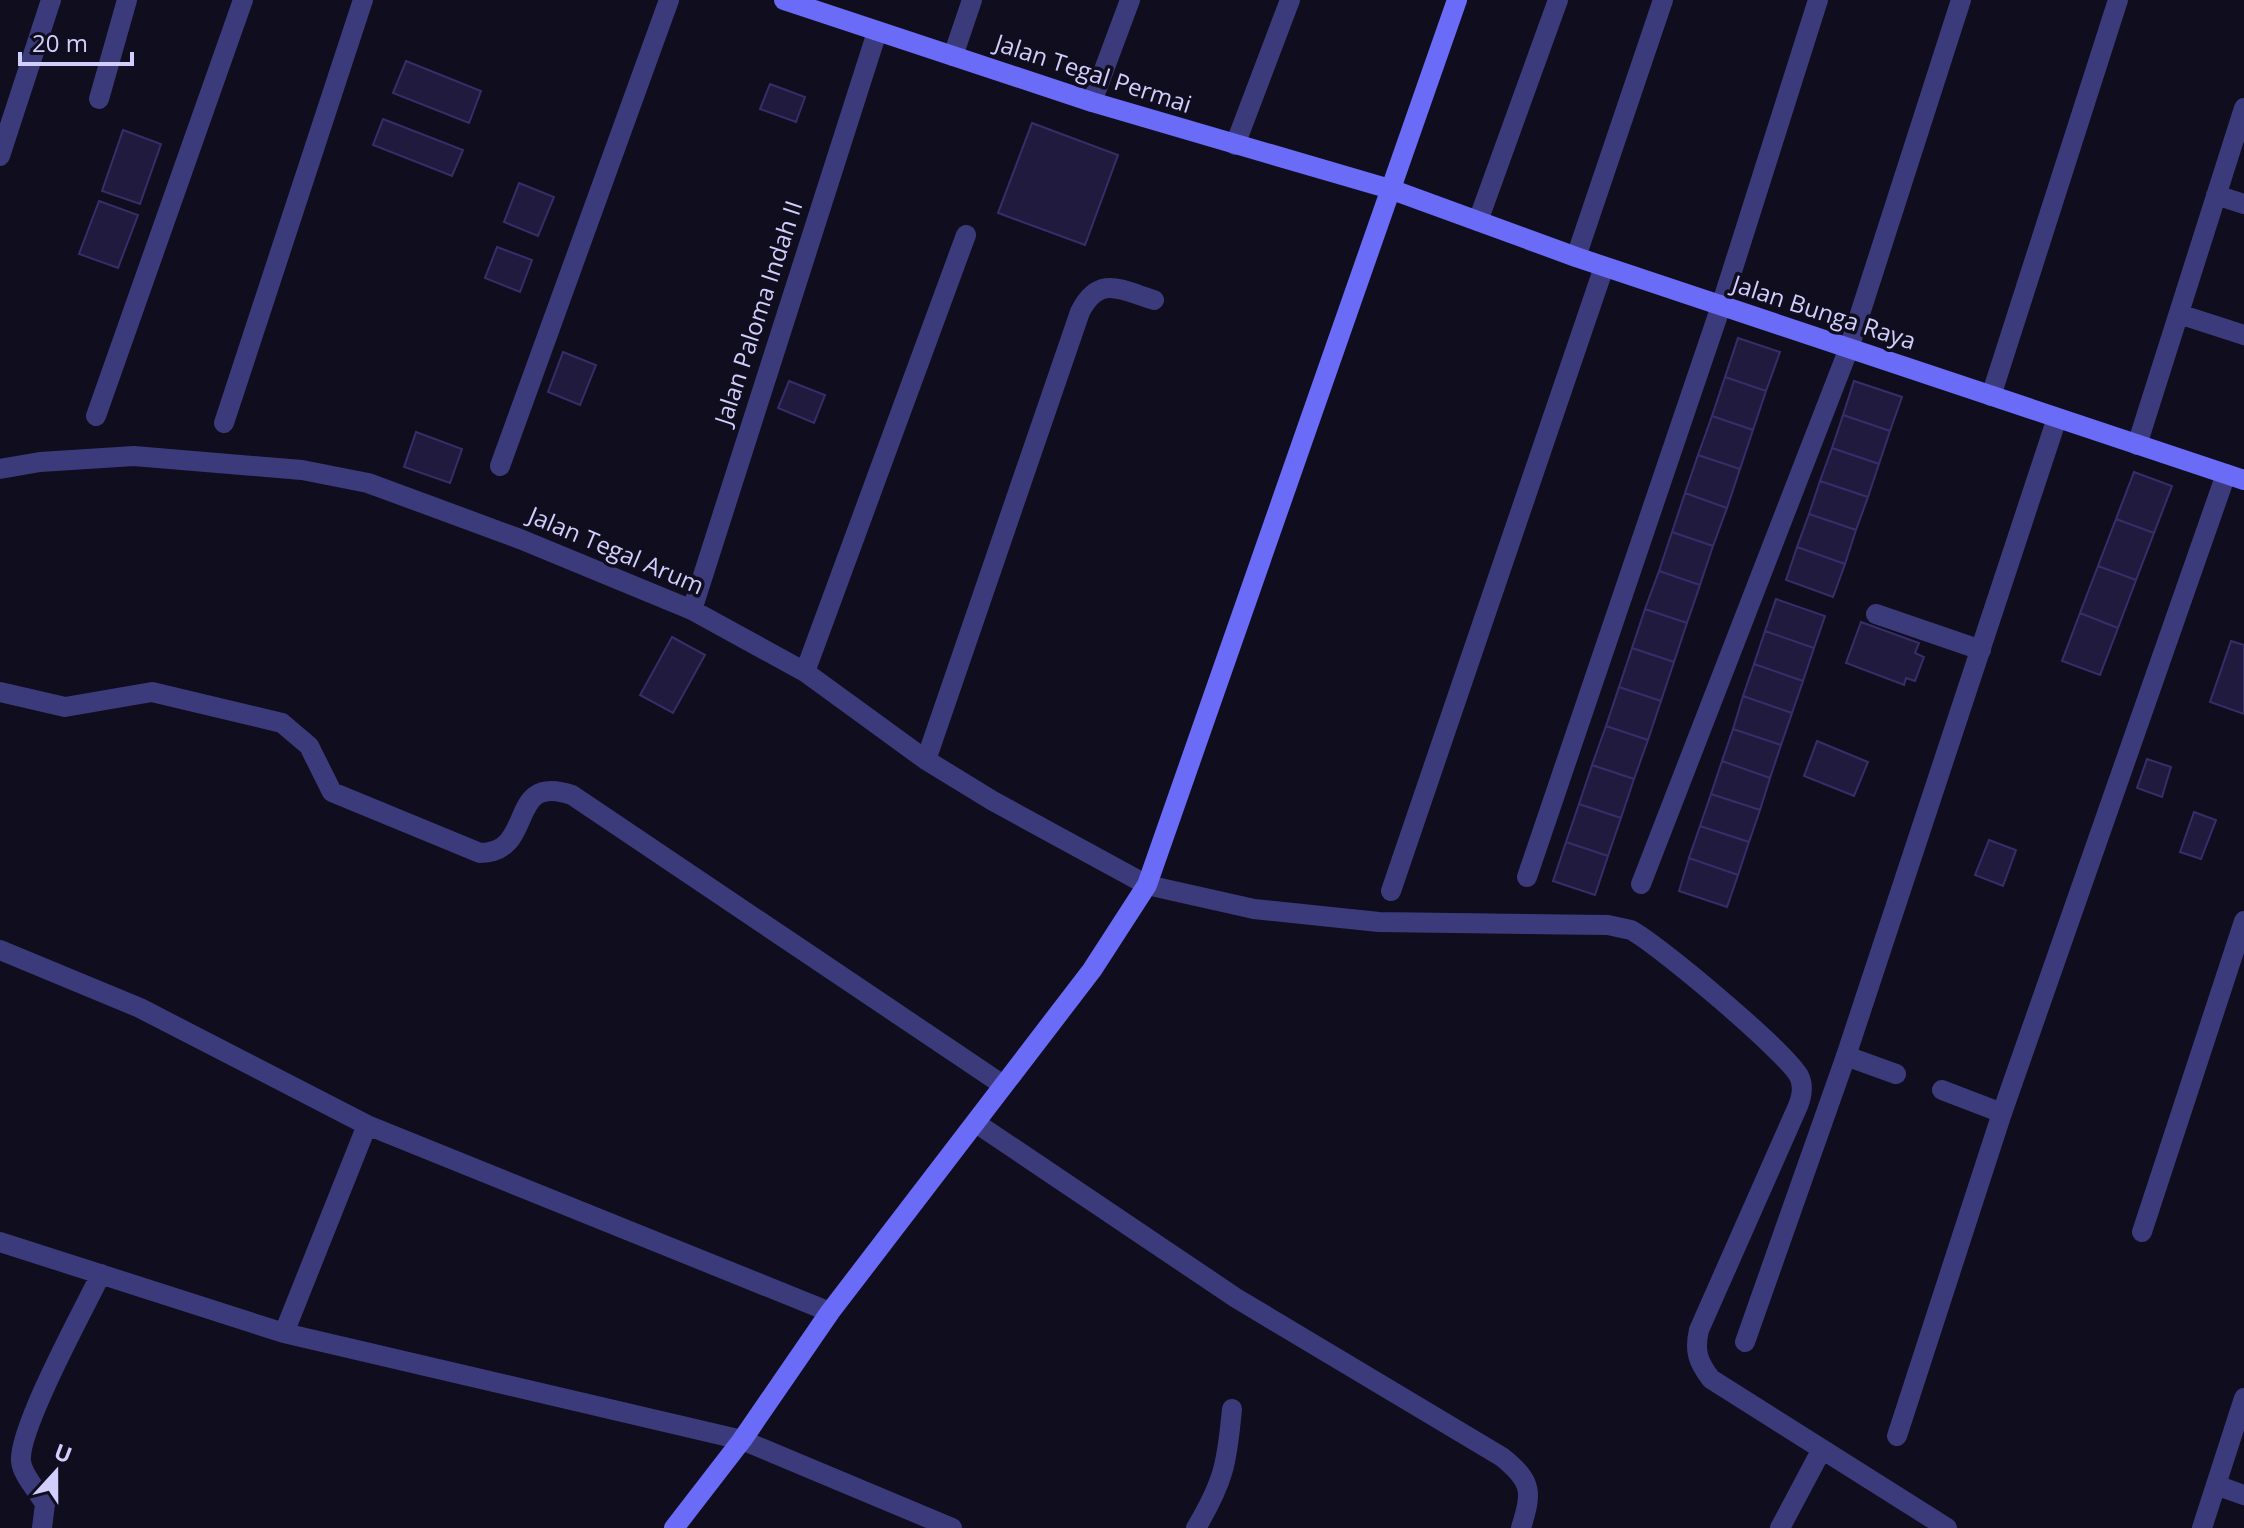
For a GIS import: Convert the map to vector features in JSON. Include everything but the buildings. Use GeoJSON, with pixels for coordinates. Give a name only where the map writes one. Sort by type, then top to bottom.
{"type":"FeatureCollection","features":[{"type":"Feature","properties":{"kind":"street"},"geometry":{"type":"LineString","coordinates":[[0,156],[51,0]]}},
{"type":"Feature","properties":{"kind":"street"},"geometry":{"type":"LineString","coordinates":[[99,99],[127,0]]}},
{"type":"Feature","properties":{"kind":"street"},"geometry":{"type":"LineString","coordinates":[[96,416],[243,0]]}},
{"type":"Feature","properties":{"kind":"street"},"geometry":{"type":"LineString","coordinates":[[224,423],[363,0]]}},
{"type":"Feature","properties":{"kind":"street"},"geometry":{"type":"LineString","coordinates":[[500,466],[669,0]]}},
{"type":"Feature","properties":{"kind":"street","name":"Jalan Tegal Permai"},"geometry":{"type":"LineString","coordinates":[[784,0],[1092,102],[1390,189]]}},
{"type":"Feature","properties":{"kind":"street"},"geometry":{"type":"LineString","coordinates":[[953,56],[972,0]]}},
{"type":"Feature","properties":{"kind":"street"},"geometry":{"type":"LineString","coordinates":[[1092,102],[1130,0]]}},
{"type":"Feature","properties":{"kind":"street"},"geometry":{"type":"LineString","coordinates":[[1235,145],[1290,0]]}},
{"type":"Feature","properties":{"kind":"street"},"geometry":{"type":"LineString","coordinates":[[674,1528],[742,1440],[830,1312],[1092,970],[1147,885],[1457,0]]}},
{"type":"Feature","properties":{"kind":"street"},"geometry":{"type":"LineString","coordinates":[[1478,221],[1558,0]]}},
{"type":"Feature","properties":{"kind":"street"},"geometry":{"type":"LineString","coordinates":[[1576,257],[1663,0]]}},
{"type":"Feature","properties":{"kind":"street"},"geometry":{"type":"LineString","coordinates":[[1527,877],[1721,306],[1818,0]]}},
{"type":"Feature","properties":{"kind":"street"},"geometry":{"type":"LineString","coordinates":[[1641,884],[1849,348],[1961,0]]}},
{"type":"Feature","properties":{"kind":"street"},"geometry":{"type":"LineString","coordinates":[[1991,396],[2118,0]]}},
{"type":"Feature","properties":{"kind":"street","name":"Jalan Paloma Indah II"},"geometry":{"type":"LineString","coordinates":[[692,610],[877,32]]}},
{"type":"Feature","properties":{"kind":"street"},"geometry":{"type":"LineString","coordinates":[[2137,445],[2244,108]]}},
{"type":"Feature","properties":{"kind":"street","name":"Jalan Bunga Raya"},"geometry":{"type":"LineString","coordinates":[[1390,189],[1604,267],[2235,477]]}},
{"type":"Feature","properties":{"kind":"street"},"geometry":{"type":"LineString","coordinates":[[2216,195],[2244,204]]}},
{"type":"Feature","properties":{"kind":"street"},"geometry":{"type":"LineString","coordinates":[[805,672],[966,235]]}},
{"type":"Feature","properties":{"kind":"street"},"geometry":{"type":"LineString","coordinates":[[1391,891],[1604,267]]}},
{"type":"Feature","properties":{"kind":"street"},"geometry":{"type":"LineString","coordinates":[[926,760],[1080,312],[1086,300],[1100,288],[1154,300]]}},
{"type":"Feature","properties":{"kind":"street"},"geometry":{"type":"LineString","coordinates":[[2179,314],[2244,335]]}},
{"type":"Feature","properties":{"kind":"street"},"geometry":{"type":"LineString","coordinates":[[1745,1342],[1846,1056],[2057,418]]}},
{"type":"Feature","properties":{"kind":"street","name":"Jalan Tegal Arum"},"geometry":{"type":"LineString","coordinates":[[0,469],[40,462],[134,456],[288,468],[355,480],[520,539],[692,610],[805,672],[926,760],[1147,885],[1254,909],[1315,916],[1379,922],[1608,925],[1643,936],[1770,1046],[1801,1079],[1798,1106],[1699,1330],[1695,1347],[1699,1363],[1711,1379],[1822,1449]]}},
{"type":"Feature","properties":{"kind":"street"},"geometry":{"type":"LineString","coordinates":[[1897,1436],[2002,1113],[2235,477]]}},
{"type":"Feature","properties":{"kind":"street"},"geometry":{"type":"LineString","coordinates":[[1876,614],[1981,650]]}},
{"type":"Feature","properties":{"kind":"street"},"geometry":{"type":"LineString","coordinates":[[0,692],[65,707],[152,692],[282,723],[309,746],[332,792],[480,853],[500,850],[509,842],[534,795],[555,789],[572,795],[1003,1085]]}},
{"type":"Feature","properties":{"kind":"street"},"geometry":{"type":"LineString","coordinates":[[2142,1232],[2244,921]]}},
{"type":"Feature","properties":{"kind":"street"},"geometry":{"type":"LineString","coordinates":[[0,950],[140,1008],[367,1125],[830,1312]]}},
{"type":"Feature","properties":{"kind":"street"},"geometry":{"type":"LineString","coordinates":[[1846,1056],[1896,1074]]}},
{"type":"Feature","properties":{"kind":"street"},"geometry":{"type":"LineString","coordinates":[[1942,1090],[2002,1113]]}},
{"type":"Feature","properties":{"kind":"street"},"geometry":{"type":"LineString","coordinates":[[976,1123],[1236,1298],[1502,1457],[1517,1469],[1529,1489],[1521,1528]]}},
{"type":"Feature","properties":{"kind":"street"},"geometry":{"type":"LineString","coordinates":[[284,1333],[367,1125]]}},
{"type":"Feature","properties":{"kind":"street"},"geometry":{"type":"LineString","coordinates":[[0,1242],[284,1333],[742,1440],[952,1528]]}},
{"type":"Feature","properties":{"kind":"street"},"geometry":{"type":"LineString","coordinates":[[42,1528],[45,1504],[21,1466],[21,1452],[37,1406],[101,1274]]}},
{"type":"Feature","properties":{"kind":"street"},"geometry":{"type":"LineString","coordinates":[[2202,1528],[2244,1398]]}},
{"type":"Feature","properties":{"kind":"street"},"geometry":{"type":"LineString","coordinates":[[1196,1528],[1217,1493],[1227,1468],[1232,1409]]}},
{"type":"Feature","properties":{"kind":"street"},"geometry":{"type":"LineString","coordinates":[[1780,1528],[1822,1449],[1947,1528]]}},
{"type":"Feature","properties":{"kind":"street"},"geometry":{"type":"LineString","coordinates":[[2216,1485],[2244,1495]]}}]}
